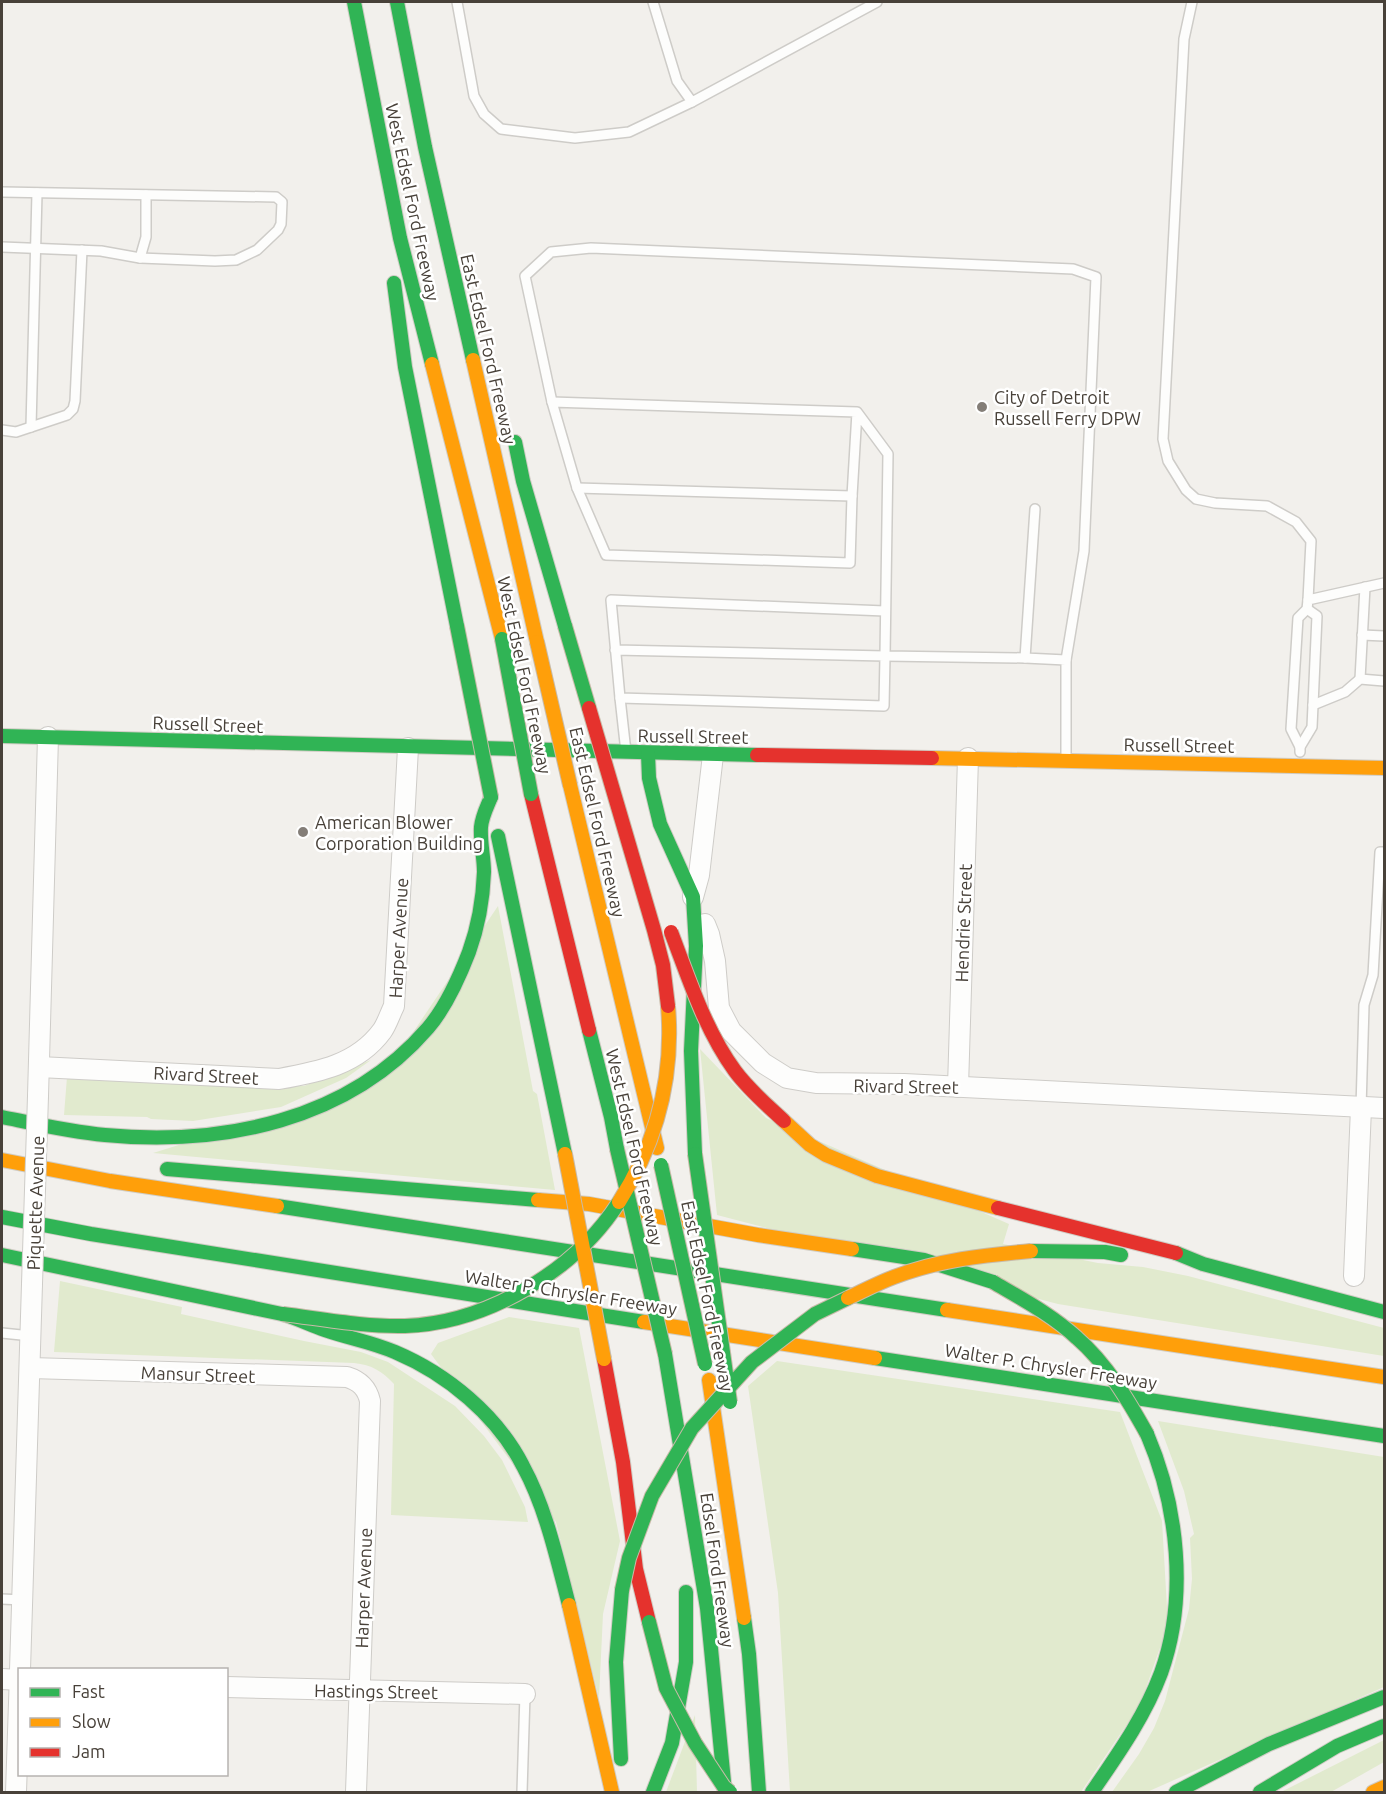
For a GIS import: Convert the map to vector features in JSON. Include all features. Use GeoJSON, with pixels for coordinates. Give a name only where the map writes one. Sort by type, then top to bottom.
{"type":"FeatureCollection","features":[{"type":"Feature","properties":{"kind":"main road","name":"West Edsel Ford Freeway"},"geometry":{"type":"LineString","coordinates":[[354,2],[400,238],[502,639],[531,794],[611,1117],[665,1354]]}},
{"type":"Feature","properties":{"kind":"main road","name":"East Edsel Ford Freeway"},"geometry":{"type":"LineString","coordinates":[[397,2],[424,147],[709,1380],[749,1654]]}},
{"type":"Feature","properties":{"kind":"main road"},"geometry":{"type":"LineString","coordinates":[[442,223],[465,257]]}},
{"type":"Feature","properties":{"kind":"main road"},"geometry":{"type":"LineString","coordinates":[[400,238],[394,286],[410,389],[490,797],[565,1154],[622,1462],[636,1569],[666,1688],[695,1743],[724,1787],[730,1792]]}},
{"type":"Feature","properties":{"kind":"main road"},"geometry":{"type":"LineString","coordinates":[[2,1255],[149,1284],[283,1314],[383,1326],[433,1323],[467,1316],[520,1294],[590,1241],[620,1201],[652,1140],[664,1092],[670,1033],[669,1001],[660,953],[523,481],[511,427]]}},
{"type":"Feature","properties":{"kind":"main road","name":"Russell Street"},"geometry":{"type":"LineString","coordinates":[[2,736],[626,754],[968,758],[1384,768]]}},
{"type":"Feature","properties":{"kind":"main road"},"geometry":{"type":"LineString","coordinates":[[648,754],[649,778],[660,824],[693,897],[696,946],[691,1051],[695,1154],[730,1402],[721,1452]]}},
{"type":"Feature","properties":{"kind":"main road"},"geometry":{"type":"LineString","coordinates":[[2,1117],[82,1132],[129,1136],[179,1137],[225,1133],[270,1124],[304,1113],[346,1095],[374,1078],[404,1054],[430,1027],[468,955],[479,916],[484,878],[481,824],[490,797]]}},
{"type":"Feature","properties":{"kind":"main road"},"geometry":{"type":"LineString","coordinates":[[617,800],[710,1027],[722,1049],[735,1071],[759,1098],[810,1145],[826,1155],[877,1176],[918,1188],[1174,1252],[1203,1264],[1384,1312]]}},
{"type":"Feature","properties":{"kind":"main road"},"geometry":{"type":"LineString","coordinates":[[2,1160],[98,1180],[295,1208],[704,1274],[1384,1377]]}},
{"type":"Feature","properties":{"kind":"main road"},"geometry":{"type":"LineString","coordinates":[[98,1180],[131,1172],[165,1169],[589,1204],[758,1235],[924,1260],[993,1282],[1039,1309],[1077,1338],[1106,1370],[1131,1404],[1147,1434],[1162,1471],[1174,1554],[1175,1593],[1167,1652],[1138,1722],[1092,1792]]}},
{"type":"Feature","properties":{"kind":"main road","name":"Walter P. Chrysler Freeway"},"geometry":{"type":"LineString","coordinates":[[2,1217],[91,1234],[715,1333],[1384,1436]]}},
{"type":"Feature","properties":{"kind":"main road"},"geometry":{"type":"LineString","coordinates":[[619,1784],[616,1662],[622,1590],[629,1558],[652,1496],[692,1428],[752,1362],[815,1314],[892,1277],[926,1267],[983,1255],[1031,1251],[1105,1252],[1170,1265],[1203,1264]]}},
{"type":"Feature","properties":{"kind":"main road"},"geometry":{"type":"LineString","coordinates":[[283,1314],[322,1329],[378,1345],[415,1361],[441,1377],[470,1400],[490,1420],[513,1449],[524,1467],[550,1539],[619,1784]]}},
{"type":"Feature","properties":{"kind":"main road","name":"Edsel Ford Freeway"},"geometry":{"type":"LineString","coordinates":[[665,1354],[707,1608],[725,1792]]}},
{"type":"Feature","properties":{"kind":"main road"},"geometry":{"type":"LineString","coordinates":[[653,1792],[672,1743],[686,1662],[685,1583],[698,1548]]}},
{"type":"Feature","properties":{"kind":"main road"},"geometry":{"type":"LineString","coordinates":[[749,1654],[764,1671]]}},
{"type":"Feature","properties":{"kind":"main road","name":"Edsel Ford Freeway"},"geometry":{"type":"LineString","coordinates":[[749,1654],[759,1792]]}},
{"type":"Feature","properties":{"kind":"main road"},"geometry":{"type":"LineString","coordinates":[[1176,1792],[1269,1744],[1384,1697]]}},
{"type":"Feature","properties":{"kind":"main road"},"geometry":{"type":"LineString","coordinates":[[1260,1792],[1337,1746],[1384,1726]]}},
{"type":"Feature","properties":{"kind":"main road"},"geometry":{"type":"LineString","coordinates":[[1373,1792],[1384,1787]]}},
{"type":"Feature","properties":{"kind":"street","name":"Piquette Avenue"},"geometry":{"type":"LineString","coordinates":[[20,1668],[48,737]]}},
{"type":"Feature","properties":{"kind":"street","name":"Harper Avenue"},"geometry":{"type":"LineString","coordinates":[[366,1048],[383,1030],[394,1006],[408,748]]}},
{"type":"Feature","properties":{"kind":"street"},"geometry":{"type":"LineString","coordinates":[[693,897],[699,875],[713,754]]}},
{"type":"Feature","properties":{"kind":"street","name":"Hendrie Street"},"geometry":{"type":"LineString","coordinates":[[958,1087],[968,758]]}},
{"type":"Feature","properties":{"kind":"street","name":"Rivard Street"},"geometry":{"type":"LineString","coordinates":[[693,897],[709,934],[715,961],[719,1008],[731,1031],[763,1063],[787,1078],[816,1083],[903,1084],[1384,1108]]}},
{"type":"Feature","properties":{"kind":"street","name":"Rivard Street"},"geometry":{"type":"LineString","coordinates":[[39,1067],[279,1079],[318,1072],[349,1061],[366,1048]]}},
{"type":"Feature","properties":{"kind":"street"},"geometry":{"type":"LineString","coordinates":[[1354,1276],[1361,1108]]}},
{"type":"Feature","properties":{"kind":"street","name":"Mansur Street"},"geometry":{"type":"LineString","coordinates":[[30,1368],[346,1377],[355,1379],[363,1385]]}},
{"type":"Feature","properties":{"kind":"street","name":"Harper Avenue"},"geometry":{"type":"LineString","coordinates":[[356,1792],[370,1401],[363,1385]]}},
{"type":"Feature","properties":{"kind":"street"},"geometry":{"type":"LineString","coordinates":[[2,1679],[18,1680]]}},
{"type":"Feature","properties":{"kind":"street","name":"Hastings Street"},"geometry":{"type":"LineString","coordinates":[[228,1687],[525,1694]]}},
{"type":"Feature","properties":{"kind":"street","name":"Piquette Avenue"},"geometry":{"type":"LineString","coordinates":[[16,1792],[18,1717]]}},
{"type":"Feature","properties":{"kind":"lane"},"geometry":{"type":"LineString","coordinates":[[457,2],[474,96],[484,114],[501,129],[574,138],[629,132],[692,102],[877,2]]}},
{"type":"Feature","properties":{"kind":"lane"},"geometry":{"type":"LineString","coordinates":[[653,2],[677,81],[692,102]]}},
{"type":"Feature","properties":{"kind":"lane"},"geometry":{"type":"LineString","coordinates":[[1192,2],[1184,39],[1163,439],[1168,461],[1186,490],[1196,499],[1215,504],[1267,506],[1296,522],[1311,541],[1307,604],[1298,618],[1291,729],[1300,747]]}},
{"type":"Feature","properties":{"kind":"lane"},"geometry":{"type":"LineString","coordinates":[[2,192],[276,197],[282,202],[280,224],[270,238],[257,250],[236,260],[140,258],[101,251],[2,247]]}},
{"type":"Feature","properties":{"kind":"lane"},"geometry":{"type":"LineString","coordinates":[[31,427],[38,193]]}},
{"type":"Feature","properties":{"kind":"lane"},"geometry":{"type":"LineString","coordinates":[[140,258],[146,237],[146,195]]}},
{"type":"Feature","properties":{"kind":"lane"},"geometry":{"type":"LineString","coordinates":[[857,412],[850,563],[606,555],[577,488],[552,402],[525,276],[551,252],[591,248],[1073,269],[1096,277],[1084,551],[1066,660],[1066,760]]}},
{"type":"Feature","properties":{"kind":"lane"},"geometry":{"type":"LineString","coordinates":[[2,430],[16,432],[67,415],[73,410],[82,250]]}},
{"type":"Feature","properties":{"kind":"lane"},"geometry":{"type":"LineString","coordinates":[[552,402],[857,412]]}},
{"type":"Feature","properties":{"kind":"lane"},"geometry":{"type":"LineString","coordinates":[[620,698],[884,706],[888,454],[857,412]]}},
{"type":"Feature","properties":{"kind":"lane"},"geometry":{"type":"LineString","coordinates":[[577,488],[852,496]]}},
{"type":"Feature","properties":{"kind":"lane"},"geometry":{"type":"LineString","coordinates":[[1025,658],[1035,509]]}},
{"type":"Feature","properties":{"kind":"lane"},"geometry":{"type":"LineString","coordinates":[[1307,604],[1365,587],[1384,584]]}},
{"type":"Feature","properties":{"kind":"lane"},"geometry":{"type":"LineString","coordinates":[[1360,679],[1365,587]]}},
{"type":"Feature","properties":{"kind":"lane"},"geometry":{"type":"LineString","coordinates":[[626,754],[611,600],[885,611]]}},
{"type":"Feature","properties":{"kind":"lane"},"geometry":{"type":"LineString","coordinates":[[1298,766],[1300,747],[1312,727],[1317,616],[1307,604]]}},
{"type":"Feature","properties":{"kind":"lane"},"geometry":{"type":"LineString","coordinates":[[1362,634],[1384,636]]}},
{"type":"Feature","properties":{"kind":"lane"},"geometry":{"type":"LineString","coordinates":[[615,650],[1066,660]]}},
{"type":"Feature","properties":{"kind":"lane"},"geometry":{"type":"LineString","coordinates":[[1313,705],[1345,692],[1360,679],[1384,681]]}},
{"type":"Feature","properties":{"kind":"lane"},"geometry":{"type":"LineString","coordinates":[[1361,1108],[1364,1005],[1373,975],[1380,852],[1384,852]]}},
{"type":"Feature","properties":{"kind":"lane"},"geometry":{"type":"LineString","coordinates":[[2,1333],[31,1336]]}},
{"type":"Feature","properties":{"kind":"lane"},"geometry":{"type":"LineString","coordinates":[[2,1599],[22,1600]]}},
{"type":"Feature","properties":{"kind":"lane"},"geometry":{"type":"LineString","coordinates":[[522,1792],[525,1694]]}},
{"type":"Feature","properties":{"kind":"green space"},"geometry":{"type":"Polygon","coordinates":[[[498,906],[533,1091],[537,1094],[555,1190],[153,1153],[379,1083],[498,906]]]}},
{"type":"Feature","properties":{"kind":"green space"},"geometry":{"type":"Polygon","coordinates":[[[700,1049],[766,1118],[1009,1224],[1003,1244],[1098,1263],[1143,1267],[1188,1276],[1384,1328],[1384,1356],[1058,1304],[717,1215],[700,1049]]]}},
{"type":"Feature","properties":{"kind":"green space"},"geometry":{"type":"Polygon","coordinates":[[[371,1060],[346,1078],[281,1107],[193,1121],[147,1117],[64,1115],[67,1077],[242,1086],[304,1086],[371,1060]]]}},
{"type":"Feature","properties":{"kind":"green space"},"geometry":{"type":"Polygon","coordinates":[[[60,1281],[182,1307],[181,1314],[361,1352],[388,1362],[455,1406],[484,1436],[502,1460],[525,1507],[528,1522],[391,1515],[394,1384],[376,1369],[354,1363],[54,1352],[60,1281]]]}},
{"type":"Feature","properties":{"kind":"green space"},"geometry":{"type":"Polygon","coordinates":[[[509,1317],[579,1328],[620,1541],[603,1614],[599,1698],[556,1522],[431,1354],[438,1343],[509,1317]]]}},
{"type":"Feature","properties":{"kind":"green space"},"geometry":{"type":"Polygon","coordinates":[[[777,1361],[1120,1412],[1162,1521],[1168,1625],[1140,1705],[1081,1792],[790,1792],[778,1593],[748,1386],[777,1361]]]}},
{"type":"Feature","properties":{"kind":"green space"},"geometry":{"type":"Polygon","coordinates":[[[1158,1421],[1384,1457],[1384,1687],[1147,1792],[1112,1792],[1154,1728],[1165,1701],[1189,1609],[1192,1579],[1190,1538],[1194,1534],[1184,1491],[1158,1421]]]}},
{"type":"Feature","properties":{"kind":"green space"},"geometry":{"type":"Polygon","coordinates":[[[695,1715],[697,1792],[666,1792],[695,1715]]]}},
{"type":"Feature","properties":{"kind":"green space"},"geometry":{"type":"Polygon","coordinates":[[[1384,1740],[1384,1762],[1331,1792],[1281,1792],[1384,1740]]]}},
{"type":"Feature","properties":{"kind":"traffic: fast"},"geometry":{"type":"LineString","coordinates":[[354,2],[400,238],[432,364]]}},
{"type":"Feature","properties":{"kind":"traffic: fast"},"geometry":{"type":"LineString","coordinates":[[397,2],[425,147],[473,360]]}},
{"type":"Feature","properties":{"kind":"traffic: fast"},"geometry":{"type":"LineString","coordinates":[[394,283],[405,367],[457,626]]}},
{"type":"Feature","properties":{"kind":"traffic: fast"},"geometry":{"type":"LineString","coordinates":[[515,442],[523,481],[565,626]]}},
{"type":"Feature","properties":{"kind":"traffic: fast"},"geometry":{"type":"LineString","coordinates":[[457,626],[491,797]]}},
{"type":"Feature","properties":{"kind":"traffic: fast"},"geometry":{"type":"LineString","coordinates":[[565,626],[589,708]]}},
{"type":"Feature","properties":{"kind":"traffic: fast"},"geometry":{"type":"LineString","coordinates":[[502,639],[531,794]]}},
{"type":"Feature","properties":{"kind":"traffic: fast"},"geometry":{"type":"LineString","coordinates":[[2,736],[757,755]]}},
{"type":"Feature","properties":{"kind":"traffic: fast"},"geometry":{"type":"LineString","coordinates":[[648,754],[649,778],[660,824],[693,897],[696,946],[691,1051],[695,1154]]}},
{"type":"Feature","properties":{"kind":"traffic: fast"},"geometry":{"type":"LineString","coordinates":[[2,1117],[105,1135],[194,1136],[238,1130],[280,1120],[321,1106],[360,1086],[396,1060],[428,1028],[441,1011],[456,982],[472,943],[480,913],[484,872],[481,827],[491,797]]}},
{"type":"Feature","properties":{"kind":"traffic: fast"},"geometry":{"type":"LineString","coordinates":[[498,836],[565,1154]]}},
{"type":"Feature","properties":{"kind":"traffic: fast"},"geometry":{"type":"LineString","coordinates":[[589,1030],[617,1149]]}},
{"type":"Feature","properties":{"kind":"traffic: fast"},"geometry":{"type":"LineString","coordinates":[[617,1149],[665,1354]]}},
{"type":"Feature","properties":{"kind":"traffic: fast"},"geometry":{"type":"LineString","coordinates":[[695,1154],[730,1402]]}},
{"type":"Feature","properties":{"kind":"traffic: fast"},"geometry":{"type":"LineString","coordinates":[[661,1165],[705,1364]]}},
{"type":"Feature","properties":{"kind":"traffic: fast"},"geometry":{"type":"LineString","coordinates":[[167,1169],[538,1200]]}},
{"type":"Feature","properties":{"kind":"traffic: fast"},"geometry":{"type":"LineString","coordinates":[[283,1314],[390,1326],[436,1323],[467,1315],[497,1304],[554,1271],[601,1227],[619,1202]]}},
{"type":"Feature","properties":{"kind":"traffic: fast"},"geometry":{"type":"LineString","coordinates":[[277,1206],[947,1310]]}},
{"type":"Feature","properties":{"kind":"traffic: fast"},"geometry":{"type":"LineString","coordinates":[[2,1217],[91,1234],[644,1322]]}},
{"type":"Feature","properties":{"kind":"traffic: fast"},"geometry":{"type":"LineString","coordinates":[[852,1249],[924,1260],[993,1282]]}},
{"type":"Feature","properties":{"kind":"traffic: fast"},"geometry":{"type":"LineString","coordinates":[[1031,1251],[1105,1252],[1121,1255]]}},
{"type":"Feature","properties":{"kind":"traffic: fast"},"geometry":{"type":"LineString","coordinates":[[1176,1253],[1203,1264],[1384,1312]]}},
{"type":"Feature","properties":{"kind":"traffic: fast"},"geometry":{"type":"LineString","coordinates":[[2,1255],[282,1314],[386,1349],[433,1372],[469,1398],[485,1413],[512,1447],[538,1499],[569,1605]]}},
{"type":"Feature","properties":{"kind":"traffic: fast"},"geometry":{"type":"LineString","coordinates":[[993,1282],[1047,1315],[1088,1348],[1116,1383],[1147,1434]]}},
{"type":"Feature","properties":{"kind":"traffic: fast"},"geometry":{"type":"LineString","coordinates":[[622,1590],[629,1558],[652,1496],[692,1428],[752,1362],[815,1314],[848,1298]]}},
{"type":"Feature","properties":{"kind":"traffic: fast"},"geometry":{"type":"LineString","coordinates":[[665,1354],[707,1608],[725,1792]]}},
{"type":"Feature","properties":{"kind":"traffic: fast"},"geometry":{"type":"LineString","coordinates":[[875,1358],[1384,1436]]}},
{"type":"Feature","properties":{"kind":"traffic: fast"},"geometry":{"type":"LineString","coordinates":[[1092,1792],[1130,1734],[1155,1689],[1169,1644],[1175,1614],[1177,1583],[1172,1521],[1158,1462],[1147,1434]]}},
{"type":"Feature","properties":{"kind":"traffic: fast"},"geometry":{"type":"LineString","coordinates":[[621,1759],[616,1662],[622,1590]]}},
{"type":"Feature","properties":{"kind":"traffic: fast"},"geometry":{"type":"LineString","coordinates":[[653,1792],[672,1743],[686,1662],[686,1592]]}},
{"type":"Feature","properties":{"kind":"traffic: fast"},"geometry":{"type":"LineString","coordinates":[[744,1618],[749,1654],[759,1792]]}},
{"type":"Feature","properties":{"kind":"traffic: fast"},"geometry":{"type":"LineString","coordinates":[[649,1622],[666,1688],[695,1743],[724,1787],[730,1792]]}},
{"type":"Feature","properties":{"kind":"traffic: fast"},"geometry":{"type":"LineString","coordinates":[[1176,1792],[1269,1744],[1384,1697]]}},
{"type":"Feature","properties":{"kind":"traffic: fast"},"geometry":{"type":"LineString","coordinates":[[1260,1792],[1337,1746],[1384,1726]]}},
{"type":"Feature","properties":{"kind":"traffic: slow"},"geometry":{"type":"LineString","coordinates":[[473,360],[537,642]]}},
{"type":"Feature","properties":{"kind":"traffic: slow"},"geometry":{"type":"LineString","coordinates":[[432,364],[502,639]]}},
{"type":"Feature","properties":{"kind":"traffic: slow"},"geometry":{"type":"LineString","coordinates":[[537,642],[570,785]]}},
{"type":"Feature","properties":{"kind":"traffic: slow"},"geometry":{"type":"LineString","coordinates":[[932,758],[1384,768]]}},
{"type":"Feature","properties":{"kind":"traffic: slow"},"geometry":{"type":"LineString","coordinates":[[570,785],[657,1148]]}},
{"type":"Feature","properties":{"kind":"traffic: slow"},"geometry":{"type":"LineString","coordinates":[[619,1202],[644,1156],[660,1108],[668,1058],[668,1006]]}},
{"type":"Feature","properties":{"kind":"traffic: slow"},"geometry":{"type":"LineString","coordinates":[[784,1121],[810,1145],[826,1155],[877,1176],[998,1208]]}},
{"type":"Feature","properties":{"kind":"traffic: slow"},"geometry":{"type":"LineString","coordinates":[[565,1154],[604,1359]]}},
{"type":"Feature","properties":{"kind":"traffic: slow"},"geometry":{"type":"LineString","coordinates":[[2,1160],[110,1181],[277,1206]]}},
{"type":"Feature","properties":{"kind":"traffic: slow"},"geometry":{"type":"LineString","coordinates":[[538,1200],[589,1204],[758,1235],[852,1249]]}},
{"type":"Feature","properties":{"kind":"traffic: slow"},"geometry":{"type":"LineString","coordinates":[[848,1298],[888,1279],[928,1266],[1031,1251]]}},
{"type":"Feature","properties":{"kind":"traffic: slow"},"geometry":{"type":"LineString","coordinates":[[947,1310],[1384,1377]]}},
{"type":"Feature","properties":{"kind":"traffic: slow"},"geometry":{"type":"LineString","coordinates":[[644,1322],[875,1358]]}},
{"type":"Feature","properties":{"kind":"traffic: slow"},"geometry":{"type":"LineString","coordinates":[[709,1380],[744,1618]]}},
{"type":"Feature","properties":{"kind":"traffic: slow"},"geometry":{"type":"LineString","coordinates":[[569,1605],[612,1792]]}},
{"type":"Feature","properties":{"kind":"traffic: slow"},"geometry":{"type":"LineString","coordinates":[[1373,1792],[1384,1787]]}},
{"type":"Feature","properties":{"kind":"traffic: jam"},"geometry":{"type":"LineString","coordinates":[[589,708],[654,930],[663,965],[668,1006]]}},
{"type":"Feature","properties":{"kind":"traffic: jam"},"geometry":{"type":"LineString","coordinates":[[757,755],[932,758]]}},
{"type":"Feature","properties":{"kind":"traffic: jam"},"geometry":{"type":"LineString","coordinates":[[531,794],[589,1030]]}},
{"type":"Feature","properties":{"kind":"traffic: jam"},"geometry":{"type":"LineString","coordinates":[[671,932],[698,1004],[724,1055],[746,1085],[784,1121]]}},
{"type":"Feature","properties":{"kind":"traffic: jam"},"geometry":{"type":"LineString","coordinates":[[998,1208],[1176,1253]]}},
{"type":"Feature","properties":{"kind":"traffic: jam"},"geometry":{"type":"LineString","coordinates":[[604,1359],[623,1462],[636,1569],[649,1622]]}},
{"type":"Feature","properties":{"kind":"place","name":"City of Detroit Russell Ferry DPW"},"geometry":{"type":"Point","coordinates":[982,407]}},
{"type":"Feature","properties":{"kind":"place","name":"American Blower Corporation Building"},"geometry":{"type":"Point","coordinates":[303,832]}}]}
